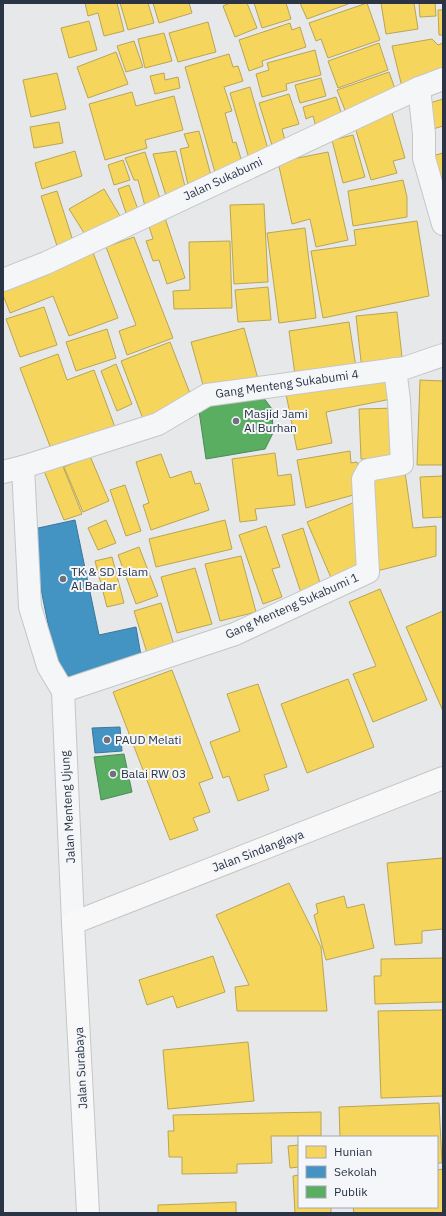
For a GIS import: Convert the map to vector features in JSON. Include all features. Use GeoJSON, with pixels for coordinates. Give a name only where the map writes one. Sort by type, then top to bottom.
{"type":"FeatureCollection","features":[{"type":"Feature","properties":{"kind":"street","name":"Jalan Sukabumi"},"geometry":{"type":"LineString","coordinates":[[3,280],[53,259],[419,88],[443,79]]}},
{"type":"Feature","properties":{"kind":"street"},"geometry":{"type":"LineString","coordinates":[[419,88],[424,134],[424,158],[443,224]]}},
{"type":"Feature","properties":{"kind":"street","name":"Gang Menteng Sukabumi 4"},"geometry":{"type":"LineString","coordinates":[[13,470],[158,424],[207,395],[405,368],[443,354]]}},
{"type":"Feature","properties":{"kind":"street","name":"Gang Menteng Sukabumi 1"},"geometry":{"type":"LineString","coordinates":[[63,691],[235,634],[368,572],[363,479],[368,470],[402,464],[399,400],[395,369]]}},
{"type":"Feature","properties":{"kind":"street"},"geometry":{"type":"LineString","coordinates":[[13,470],[30,607],[48,666],[63,691]]}},
{"type":"Feature","properties":{"kind":"street","name":"Jalan Menteng Ujung"},"geometry":{"type":"LineString","coordinates":[[63,691],[73,923]]}},
{"type":"Feature","properties":{"kind":"street","name":"Jalan Sindanglaya"},"geometry":{"type":"LineString","coordinates":[[73,923],[443,778]]}},
{"type":"Feature","properties":{"kind":"street","name":"Jalan Surabaya"},"geometry":{"type":"LineString","coordinates":[[73,923],[88,1213]]}},
{"type":"Feature","properties":{"kind":"building: Hunian"},"geometry":{"type":"Polygon","coordinates":[[[85,3],[117,3],[124,31],[104,36],[98,13],[88,16],[85,3]]]}},
{"type":"Feature","properties":{"kind":"building: Hunian"},"geometry":{"type":"Polygon","coordinates":[[[120,3],[148,3],[154,23],[128,30],[120,3]]]}},
{"type":"Feature","properties":{"kind":"building: Hunian"},"geometry":{"type":"Polygon","coordinates":[[[153,3],[189,3],[192,13],[159,23],[153,3]]]}},
{"type":"Feature","properties":{"kind":"building: Hunian"},"geometry":{"type":"Polygon","coordinates":[[[230,3],[247,3],[257,28],[235,37],[223,6],[230,3]]]}},
{"type":"Feature","properties":{"kind":"building: Hunian"},"geometry":{"type":"Polygon","coordinates":[[[254,3],[286,3],[291,19],[262,28],[254,3]]]}},
{"type":"Feature","properties":{"kind":"building: Hunian"},"geometry":{"type":"Polygon","coordinates":[[[300,3],[351,3],[307,19],[300,3]]]}},
{"type":"Feature","properties":{"kind":"building: Hunian"},"geometry":{"type":"Polygon","coordinates":[[[367,3],[380,40],[328,58],[321,39],[316,41],[309,23],[367,3]]]}},
{"type":"Feature","properties":{"kind":"building: Hunian"},"geometry":{"type":"Polygon","coordinates":[[[381,3],[414,3],[418,29],[386,34],[381,3]]]}},
{"type":"Feature","properties":{"kind":"building: Hunian"},"geometry":{"type":"Polygon","coordinates":[[[419,3],[435,3],[436,16],[420,17],[419,3]]]}},
{"type":"Feature","properties":{"kind":"building: Hunian"},"geometry":{"type":"Polygon","coordinates":[[[438,10],[443,10],[443,35],[439,35],[438,10]]]}},
{"type":"Feature","properties":{"kind":"building: Hunian"},"geometry":{"type":"Polygon","coordinates":[[[89,21],[97,50],[69,58],[61,28],[89,21]]]}},
{"type":"Feature","properties":{"kind":"building: Hunian"},"geometry":{"type":"Polygon","coordinates":[[[208,22],[216,52],[178,62],[169,33],[208,22]]]}},
{"type":"Feature","properties":{"kind":"building: Hunian"},"geometry":{"type":"Polygon","coordinates":[[[290,23],[292,30],[300,27],[306,47],[262,61],[263,66],[249,71],[239,40],[290,23]]]}},
{"type":"Feature","properties":{"kind":"building: Hunian"},"geometry":{"type":"Polygon","coordinates":[[[164,33],[172,61],[145,68],[138,39],[164,33]]]}},
{"type":"Feature","properties":{"kind":"building: Hunian"},"geometry":{"type":"Polygon","coordinates":[[[432,39],[438,45],[443,43],[443,78],[403,91],[392,46],[432,39]]]}},
{"type":"Feature","properties":{"kind":"building: Hunian"},"geometry":{"type":"Polygon","coordinates":[[[134,41],[143,67],[126,72],[117,46],[134,41]]]}},
{"type":"Feature","properties":{"kind":"building: Hunian"},"geometry":{"type":"Polygon","coordinates":[[[379,43],[388,70],[338,88],[328,61],[379,43]]]}},
{"type":"Feature","properties":{"kind":"building: Hunian"},"geometry":{"type":"Polygon","coordinates":[[[315,50],[321,75],[286,84],[287,90],[262,97],[256,74],[269,70],[267,63],[315,50]]]}},
{"type":"Feature","properties":{"kind":"building: Hunian"},"geometry":{"type":"Polygon","coordinates":[[[116,52],[128,84],[88,98],[77,67],[116,52]]]}},
{"type":"Feature","properties":{"kind":"building: Hunian"},"geometry":{"type":"Polygon","coordinates":[[[229,54],[233,67],[238,66],[243,81],[224,87],[232,111],[225,113],[233,143],[236,142],[244,169],[216,176],[185,67],[229,54]]]}},
{"type":"Feature","properties":{"kind":"building: Hunian"},"geometry":{"type":"Polygon","coordinates":[[[389,72],[398,97],[347,115],[337,90],[389,72]]]}},
{"type":"Feature","properties":{"kind":"building: Hunian"},"geometry":{"type":"Polygon","coordinates":[[[57,73],[66,109],[31,117],[23,80],[57,73]]]}},
{"type":"Feature","properties":{"kind":"building: Hunian"},"geometry":{"type":"Polygon","coordinates":[[[164,73],[165,80],[178,77],[180,88],[155,94],[150,76],[164,73]]]}},
{"type":"Feature","properties":{"kind":"building: Hunian"},"geometry":{"type":"Polygon","coordinates":[[[321,78],[326,96],[300,103],[295,85],[321,78]]]}},
{"type":"Feature","properties":{"kind":"building: Hunian"},"geometry":{"type":"Polygon","coordinates":[[[250,87],[270,156],[250,162],[230,93],[250,87]]]}},
{"type":"Feature","properties":{"kind":"building: Hunian"},"geometry":{"type":"Polygon","coordinates":[[[132,92],[136,106],[174,96],[183,130],[145,140],[147,148],[105,160],[89,104],[132,92]]]}},
{"type":"Feature","properties":{"kind":"building: Hunian"},"geometry":{"type":"Polygon","coordinates":[[[289,94],[299,124],[282,129],[287,148],[274,152],[259,103],[289,94]]]}},
{"type":"Feature","properties":{"kind":"building: Hunian"},"geometry":{"type":"Polygon","coordinates":[[[336,97],[343,118],[316,127],[313,116],[306,119],[303,107],[336,97]]]}},
{"type":"Feature","properties":{"kind":"building: Hunian"},"geometry":{"type":"Polygon","coordinates":[[[443,99],[443,126],[430,130],[423,105],[443,99]]]}},
{"type":"Feature","properties":{"kind":"building: Hunian"},"geometry":{"type":"Polygon","coordinates":[[[392,113],[405,158],[393,161],[397,173],[371,180],[354,124],[392,113]]]}},
{"type":"Feature","properties":{"kind":"building: Hunian"},"geometry":{"type":"Polygon","coordinates":[[[59,122],[63,143],[34,148],[30,127],[59,122]]]}},
{"type":"Feature","properties":{"kind":"building: Hunian"},"geometry":{"type":"Polygon","coordinates":[[[199,131],[213,183],[190,194],[180,149],[189,147],[184,134],[199,131]]]}},
{"type":"Feature","properties":{"kind":"building: Hunian"},"geometry":{"type":"Polygon","coordinates":[[[353,135],[365,177],[343,183],[332,140],[353,135]]]}},
{"type":"Feature","properties":{"kind":"building: Hunian"},"geometry":{"type":"Polygon","coordinates":[[[75,151],[82,176],[42,189],[35,163],[75,151]]]}},
{"type":"Feature","properties":{"kind":"building: Hunian"},"geometry":{"type":"Polygon","coordinates":[[[176,151],[187,194],[168,202],[153,154],[176,151]]]}},
{"type":"Feature","properties":{"kind":"building: Hunian"},"geometry":{"type":"Polygon","coordinates":[[[145,152],[162,205],[146,210],[138,180],[134,180],[125,158],[145,152]]]}},
{"type":"Feature","properties":{"kind":"building: Hunian"},"geometry":{"type":"Polygon","coordinates":[[[328,152],[348,240],[316,247],[310,219],[292,224],[278,162],[328,152]]]}},
{"type":"Feature","properties":{"kind":"building: Hunian"},"geometry":{"type":"Polygon","coordinates":[[[443,153],[443,215],[432,156],[443,153]]]}},
{"type":"Feature","properties":{"kind":"building: Hunian"},"geometry":{"type":"Polygon","coordinates":[[[123,160],[130,180],[114,185],[108,165],[123,160]]]}},
{"type":"Feature","properties":{"kind":"building: Hunian"},"geometry":{"type":"Polygon","coordinates":[[[403,180],[407,197],[407,217],[353,226],[348,191],[403,180]]]}},
{"type":"Feature","properties":{"kind":"building: Hunian"},"geometry":{"type":"Polygon","coordinates":[[[129,185],[140,215],[128,219],[118,189],[129,185]]]}},
{"type":"Feature","properties":{"kind":"building: Hunian"},"geometry":{"type":"Polygon","coordinates":[[[104,189],[120,216],[86,236],[69,209],[104,189]]]}},
{"type":"Feature","properties":{"kind":"building: Hunian"},"geometry":{"type":"Polygon","coordinates":[[[57,191],[73,241],[57,246],[41,196],[57,191]]]}},
{"type":"Feature","properties":{"kind":"building: Hunian"},"geometry":{"type":"Polygon","coordinates":[[[264,204],[268,282],[234,284],[230,205],[264,204]]]}},
{"type":"Feature","properties":{"kind":"building: Hunian"},"geometry":{"type":"Polygon","coordinates":[[[165,218],[185,278],[167,284],[159,260],[153,261],[146,241],[153,239],[148,223],[165,218]]]}},
{"type":"Feature","properties":{"kind":"building: Hunian"},"geometry":{"type":"Polygon","coordinates":[[[417,221],[429,296],[323,318],[311,251],[356,245],[354,230],[417,221]]]}},
{"type":"Feature","properties":{"kind":"building: Hunian"},"geometry":{"type":"Polygon","coordinates":[[[305,228],[316,318],[279,323],[267,233],[305,228]]]}},
{"type":"Feature","properties":{"kind":"building: Hunian"},"geometry":{"type":"Polygon","coordinates":[[[134,237],[173,338],[127,355],[119,331],[136,325],[106,247],[134,237]]]}},
{"type":"Feature","properties":{"kind":"building: Hunian"},"geometry":{"type":"Polygon","coordinates":[[[230,241],[232,308],[174,309],[173,291],[190,290],[189,242],[230,241]]]}},
{"type":"Feature","properties":{"kind":"building: Hunian"},"geometry":{"type":"Polygon","coordinates":[[[92,250],[118,318],[69,336],[53,296],[10,313],[3,295],[3,284],[92,250]]]}},
{"type":"Feature","properties":{"kind":"building: Hunian"},"geometry":{"type":"Polygon","coordinates":[[[268,287],[271,320],[238,322],[235,290],[268,287]]]}},
{"type":"Feature","properties":{"kind":"building: Hunian"},"geometry":{"type":"Polygon","coordinates":[[[44,307],[57,345],[20,357],[6,319],[44,307]]]}},
{"type":"Feature","properties":{"kind":"building: Hunian"},"geometry":{"type":"Polygon","coordinates":[[[397,312],[403,366],[362,370],[356,316],[397,312]]]}},
{"type":"Feature","properties":{"kind":"building: Hunian"},"geometry":{"type":"Polygon","coordinates":[[[349,322],[357,374],[296,382],[289,331],[349,322]]]}},
{"type":"Feature","properties":{"kind":"building: Hunian"},"geometry":{"type":"Polygon","coordinates":[[[244,328],[258,379],[205,392],[191,342],[244,328]]]}},
{"type":"Feature","properties":{"kind":"building: Hunian"},"geometry":{"type":"Polygon","coordinates":[[[107,329],[116,358],[76,371],[66,342],[107,329]]]}},
{"type":"Feature","properties":{"kind":"building: Hunian"},"geometry":{"type":"Polygon","coordinates":[[[170,342],[193,401],[143,419],[121,361],[170,342]]]}},
{"type":"Feature","properties":{"kind":"building: Hunian"},"geometry":{"type":"Polygon","coordinates":[[[58,354],[67,380],[94,370],[116,430],[53,454],[20,368],[58,354]]]}},
{"type":"Feature","properties":{"kind":"building: Hunian"},"geometry":{"type":"Polygon","coordinates":[[[116,364],[132,404],[117,411],[101,371],[116,364]]]}},
{"type":"Feature","properties":{"kind":"building: Hunian"},"geometry":{"type":"Polygon","coordinates":[[[392,374],[396,398],[326,412],[332,443],[297,450],[286,394],[392,374]]]}},
{"type":"Feature","properties":{"kind":"building: Hunian"},"geometry":{"type":"Polygon","coordinates":[[[420,380],[443,381],[443,465],[417,465],[420,380]]]}},
{"type":"Feature","properties":{"kind":"building: Hunian"},"geometry":{"type":"Polygon","coordinates":[[[398,408],[400,459],[361,459],[359,409],[398,408]]]}},
{"type":"Feature","properties":{"kind":"building: Hunian"},"geometry":{"type":"Polygon","coordinates":[[[350,451],[351,463],[357,462],[361,483],[357,494],[306,508],[297,460],[350,451]]]}},
{"type":"Feature","properties":{"kind":"building: Hunian"},"geometry":{"type":"Polygon","coordinates":[[[275,453],[278,476],[291,474],[295,505],[255,509],[257,520],[240,522],[232,459],[275,453]]]}},
{"type":"Feature","properties":{"kind":"building: Hunian"},"geometry":{"type":"Polygon","coordinates":[[[161,454],[170,478],[191,471],[195,484],[200,483],[209,510],[151,530],[143,505],[149,503],[136,462],[161,454]]]}},
{"type":"Feature","properties":{"kind":"building: Hunian"},"geometry":{"type":"Polygon","coordinates":[[[90,456],[109,501],[83,512],[64,467],[90,456]]]}},
{"type":"Feature","properties":{"kind":"building: Hunian"},"geometry":{"type":"Polygon","coordinates":[[[60,459],[82,514],[64,520],[42,466],[60,459]]]}},
{"type":"Feature","properties":{"kind":"building: Hunian"},"geometry":{"type":"Polygon","coordinates":[[[405,472],[413,528],[436,526],[436,556],[377,571],[368,474],[405,472]]]}},
{"type":"Feature","properties":{"kind":"building: Hunian"},"geometry":{"type":"Polygon","coordinates":[[[443,476],[443,517],[423,518],[420,477],[443,476]]]}},
{"type":"Feature","properties":{"kind":"building: Hunian"},"geometry":{"type":"Polygon","coordinates":[[[125,485],[141,531],[126,536],[110,490],[125,485]]]}},
{"type":"Feature","properties":{"kind":"building: Hunian"},"geometry":{"type":"Polygon","coordinates":[[[355,502],[363,565],[332,580],[307,522],[355,502]]]}},
{"type":"Feature","properties":{"kind":"building: Hunian"},"geometry":{"type":"Polygon","coordinates":[[[106,520],[116,543],[98,550],[88,528],[106,520]]]}},
{"type":"Feature","properties":{"kind":"building: Hunian"},"geometry":{"type":"Polygon","coordinates":[[[225,520],[232,549],[156,567],[149,539],[225,520]]]}},
{"type":"Feature","properties":{"kind":"building: Hunian"},"geometry":{"type":"Polygon","coordinates":[[[266,526],[280,567],[272,569],[282,597],[263,604],[239,535],[266,526]]]}},
{"type":"Feature","properties":{"kind":"building: Hunian"},"geometry":{"type":"Polygon","coordinates":[[[303,528],[321,586],[301,593],[282,535],[303,528]]]}},
{"type":"Feature","properties":{"kind":"building: Hunian"},"geometry":{"type":"Polygon","coordinates":[[[139,547],[158,596],[136,604],[118,555],[139,547]]]}},
{"type":"Feature","properties":{"kind":"building: Hunian"},"geometry":{"type":"Polygon","coordinates":[[[241,556],[256,612],[220,621],[205,564],[241,556]]]}},
{"type":"Feature","properties":{"kind":"building: Hunian"},"geometry":{"type":"Polygon","coordinates":[[[112,557],[124,603],[107,607],[95,561],[112,557]]]}},
{"type":"Feature","properties":{"kind":"building: Hunian"},"geometry":{"type":"Polygon","coordinates":[[[195,568],[212,624],[177,633],[161,577],[195,568]]]}},
{"type":"Feature","properties":{"kind":"building: Hunian"},"geometry":{"type":"Polygon","coordinates":[[[380,589],[427,700],[373,722],[353,674],[376,666],[349,602],[380,589]]]}},
{"type":"Feature","properties":{"kind":"building: Hunian"},"geometry":{"type":"Polygon","coordinates":[[[161,603],[175,648],[148,656],[134,611],[161,603]]]}},
{"type":"Feature","properties":{"kind":"building: Hunian"},"geometry":{"type":"Polygon","coordinates":[[[443,611],[443,711],[406,627],[443,611]]]}},
{"type":"Feature","properties":{"kind":"building: Hunian"},"geometry":{"type":"Polygon","coordinates":[[[172,670],[213,778],[199,783],[210,812],[193,818],[198,830],[170,840],[113,692],[172,670]]]}},
{"type":"Feature","properties":{"kind":"building: Hunian"},"geometry":{"type":"Polygon","coordinates":[[[348,679],[374,747],[307,773],[281,704],[348,679]]]}},
{"type":"Feature","properties":{"kind":"building: Hunian"},"geometry":{"type":"Polygon","coordinates":[[[258,684],[287,767],[264,775],[269,790],[238,801],[229,776],[223,778],[210,742],[240,731],[227,694],[258,684]]]}},
{"type":"Feature","properties":{"kind":"building: Hunian"},"geometry":{"type":"Polygon","coordinates":[[[443,858],[443,929],[422,931],[422,943],[395,945],[387,863],[443,858]]]}},
{"type":"Feature","properties":{"kind":"building: Hunian"},"geometry":{"type":"Polygon","coordinates":[[[289,883],[321,947],[327,1011],[237,1011],[235,987],[249,985],[216,915],[289,883]]]}},
{"type":"Feature","properties":{"kind":"building: Hunian"},"geometry":{"type":"Polygon","coordinates":[[[344,896],[347,908],[364,904],[374,948],[326,960],[314,915],[318,913],[316,904],[344,896]]]}},
{"type":"Feature","properties":{"kind":"building: Hunian"},"geometry":{"type":"Polygon","coordinates":[[[213,956],[225,992],[177,1008],[173,996],[147,1005],[139,980],[213,956]]]}},
{"type":"Feature","properties":{"kind":"building: Hunian"},"geometry":{"type":"Polygon","coordinates":[[[443,958],[443,1002],[375,1004],[374,976],[381,976],[381,959],[443,958]]]}},
{"type":"Feature","properties":{"kind":"building: Hunian"},"geometry":{"type":"Polygon","coordinates":[[[443,1010],[443,1096],[381,1098],[378,1011],[443,1010]]]}},
{"type":"Feature","properties":{"kind":"building: Hunian"},"geometry":{"type":"Polygon","coordinates":[[[248,1042],[254,1101],[168,1109],[163,1050],[248,1042]]]}},
{"type":"Feature","properties":{"kind":"building: Hunian"},"geometry":{"type":"Polygon","coordinates":[[[439,1103],[442,1163],[438,1163],[438,1136],[340,1136],[339,1107],[439,1103]]]}},
{"type":"Feature","properties":{"kind":"building: Hunian"},"geometry":{"type":"Polygon","coordinates":[[[321,1112],[321,1136],[271,1136],[272,1163],[237,1164],[237,1173],[182,1174],[182,1157],[169,1157],[168,1131],[174,1131],[173,1115],[321,1112]]]}},
{"type":"Feature","properties":{"kind":"building: Hunian"},"geometry":{"type":"Polygon","coordinates":[[[298,1145],[298,1167],[290,1168],[288,1146],[298,1145]]]}},
{"type":"Feature","properties":{"kind":"building: Hunian"},"geometry":{"type":"Polygon","coordinates":[[[443,1169],[443,1213],[354,1213],[353,1208],[438,1208],[438,1170],[443,1169]]]}},
{"type":"Feature","properties":{"kind":"building: Hunian"},"geometry":{"type":"Polygon","coordinates":[[[298,1175],[298,1208],[331,1208],[331,1213],[295,1213],[293,1176],[298,1175]]]}},
{"type":"Feature","properties":{"kind":"building: Hunian"},"geometry":{"type":"Polygon","coordinates":[[[236,1202],[236,1213],[158,1213],[158,1205],[236,1202]]]}},
{"type":"Feature","properties":{"kind":"building: Sekolah","name":"TK & SD Islam Al Badar"},"geometry":{"type":"Polygon","coordinates":[[[75,520],[99,635],[136,627],[142,661],[59,678],[29,530],[75,520]]]}},
{"type":"Feature","properties":{"kind":"building: Sekolah","name":"PAUD Melati"},"geometry":{"type":"Polygon","coordinates":[[[120,727],[122,751],[95,753],[92,728],[120,727]]]}},
{"type":"Feature","properties":{"kind":"building: Publik","name":"Masjid Jami Al Burhan"},"geometry":{"type":"Polygon","coordinates":[[[257,389],[272,409],[273,433],[265,449],[206,459],[198,404],[257,389]]]}},
{"type":"Feature","properties":{"kind":"building: Publik","name":"Balai RW 03"},"geometry":{"type":"Polygon","coordinates":[[[124,754],[132,792],[101,800],[94,757],[124,754]]]}},
{"type":"Feature","properties":{"kind":"place","name":"Masjid Jami Al Burhan"},"geometry":{"type":"Point","coordinates":[236,421]}},
{"type":"Feature","properties":{"kind":"place","name":"TK & SD Islam Al Badar"},"geometry":{"type":"Point","coordinates":[63,579]}},
{"type":"Feature","properties":{"kind":"place","name":"PAUD Melati"},"geometry":{"type":"Point","coordinates":[107,740]}},
{"type":"Feature","properties":{"kind":"place","name":"Balai RW 03"},"geometry":{"type":"Point","coordinates":[113,774]}}]}
